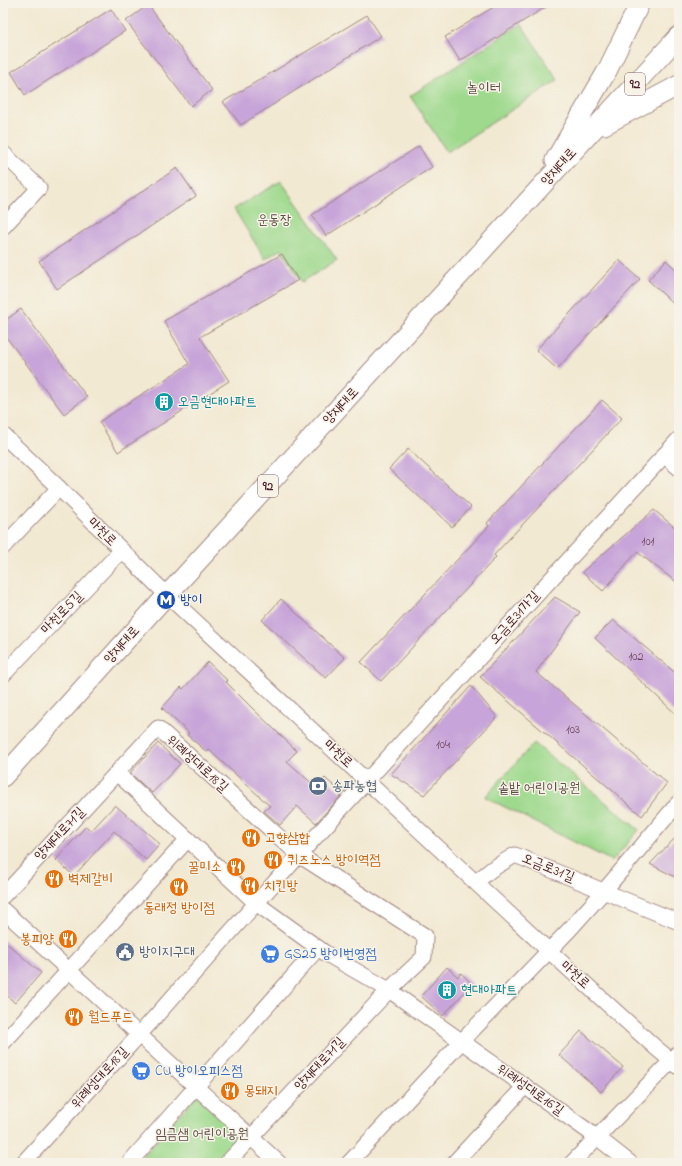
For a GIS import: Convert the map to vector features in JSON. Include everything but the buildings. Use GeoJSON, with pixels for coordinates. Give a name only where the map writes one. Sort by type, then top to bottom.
{"type":"FeatureCollection","features":[{"type":"Feature","properties":{"kind":"main road"},"geometry":{"type":"LineString","coordinates":[[534,196],[607,72],[640,3]]}},
{"type":"Feature","properties":{"kind":"main road","name":"양재대로"},"geometry":{"type":"LineString","coordinates":[[3,777],[167,595],[679,36]]}},
{"type":"Feature","properties":{"kind":"main road"},"geometry":{"type":"LineString","coordinates":[[591,132],[679,85]]}},
{"type":"Feature","properties":{"kind":"street"},"geometry":{"type":"LineString","coordinates":[[3,153],[38,188],[3,227]]}},
{"type":"Feature","properties":{"kind":"street","name":"마천로"},"geometry":{"type":"LineString","coordinates":[[3,435],[167,595],[548,950],[656,1048],[677,1061]]}},
{"type":"Feature","properties":{"kind":"street","name":"오금로31가길"},"geometry":{"type":"LineString","coordinates":[[367,781],[679,439]]}},
{"type":"Feature","properties":{"kind":"street"},"geometry":{"type":"LineString","coordinates":[[664,455],[679,468]]}},
{"type":"Feature","properties":{"kind":"street"},"geometry":{"type":"LineString","coordinates":[[3,548],[59,488]]}},
{"type":"Feature","properties":{"kind":"street","name":"마천로5길"},"geometry":{"type":"LineString","coordinates":[[3,675],[121,551]]}},
{"type":"Feature","properties":{"kind":"street","name":"위례성대로18길"},"geometry":{"type":"LineString","coordinates":[[117,773],[158,728],[299,854],[425,936],[424,957],[389,990]]}},
{"type":"Feature","properties":{"kind":"street"},"geometry":{"type":"LineString","coordinates":[[117,773],[256,903],[324,953],[389,990],[462,1041]]}},
{"type":"Feature","properties":{"kind":"street","name":"양재대로71길"},"geometry":{"type":"LineString","coordinates":[[3,896],[117,773]]}},
{"type":"Feature","properties":{"kind":"street","name":"위례성대로18길"},"geometry":{"type":"LineString","coordinates":[[23,1163],[139,1035],[299,854],[367,781]]}},
{"type":"Feature","properties":{"kind":"street"},"geometry":{"type":"LineString","coordinates":[[350,1163],[462,1041],[548,950],[570,929],[679,802]]}},
{"type":"Feature","properties":{"kind":"street"},"geometry":{"type":"LineString","coordinates":[[3,1043],[188,839]]}},
{"type":"Feature","properties":{"kind":"street","name":"오금로31길"},"geometry":{"type":"LineString","coordinates":[[476,882],[492,869],[515,855],[679,922]]}},
{"type":"Feature","properties":{"kind":"street"},"geometry":{"type":"LineString","coordinates":[[3,910],[279,1163]]}},
{"type":"Feature","properties":{"kind":"street"},"geometry":{"type":"LineString","coordinates":[[129,1163],[318,948]]}},
{"type":"Feature","properties":{"kind":"street","name":"양재대로71길"},"geometry":{"type":"LineString","coordinates":[[227,1163],[389,990]]}},
{"type":"Feature","properties":{"kind":"street","name":"위례성대로16길"},"geometry":{"type":"LineString","coordinates":[[462,1041],[598,1138],[630,1163]]}},
{"type":"Feature","properties":{"kind":"street"},"geometry":{"type":"LineString","coordinates":[[572,1163],[677,1061]]}},
{"type":"Feature","properties":{"kind":"street"},"geometry":{"type":"LineString","coordinates":[[454,1163],[525,1086]]}},
{"type":"Feature","properties":{"kind":"green space","name":"놀이터"},"geometry":{"type":"Polygon","coordinates":[[[521,24],[558,80],[447,152],[410,96],[521,24]]]}},
{"type":"Feature","properties":{"kind":"green space","name":"운동장"},"geometry":{"type":"Polygon","coordinates":[[[281,181],[337,260],[302,282],[281,249],[265,259],[234,209],[281,181]]]}},
{"type":"Feature","properties":{"kind":"green space","name":"솥밭 어린이공원"},"geometry":{"type":"Polygon","coordinates":[[[534,743],[639,830],[612,861],[485,797],[534,743]]]}},
{"type":"Feature","properties":{"kind":"green space","name":"임금샘 어린이공원"},"geometry":{"type":"Polygon","coordinates":[[[200,1092],[246,1134],[220,1163],[137,1163],[200,1092]]]}},
{"type":"Feature","properties":{"kind":"place","name":"오금현대아파트"},"geometry":{"type":"Point","coordinates":[164,402]}},
{"type":"Feature","properties":{"kind":"place","name":"방이"},"geometry":{"type":"Point","coordinates":[166,600]}},
{"type":"Feature","properties":{"kind":"place","name":"송파농협"},"geometry":{"type":"Point","coordinates":[318,786]}},
{"type":"Feature","properties":{"kind":"place","name":"고향삼합"},"geometry":{"type":"Point","coordinates":[251,838]}},
{"type":"Feature","properties":{"kind":"place","name":"퀴즈노스 방이역점"},"geometry":{"type":"Point","coordinates":[273,860]}},
{"type":"Feature","properties":{"kind":"place","name":"꿀미소"},"geometry":{"type":"Point","coordinates":[236,867]}},
{"type":"Feature","properties":{"kind":"place","name":"벽제갈비"},"geometry":{"type":"Point","coordinates":[54,879]}},
{"type":"Feature","properties":{"kind":"place","name":"치킨방"},"geometry":{"type":"Point","coordinates":[250,886]}},
{"type":"Feature","properties":{"kind":"place","name":"동래정 방이점"},"geometry":{"type":"Point","coordinates":[179,887]}},
{"type":"Feature","properties":{"kind":"place","name":"봉피양"},"geometry":{"type":"Point","coordinates":[68,939]}},
{"type":"Feature","properties":{"kind":"place","name":"방이지구대"},"geometry":{"type":"Point","coordinates":[125,952]}},
{"type":"Feature","properties":{"kind":"place","name":"GS25 방이번영점"},"geometry":{"type":"Point","coordinates":[270,954]}},
{"type":"Feature","properties":{"kind":"place","name":"현대아파트"},"geometry":{"type":"Point","coordinates":[447,990]}},
{"type":"Feature","properties":{"kind":"place","name":"월드푸드"},"geometry":{"type":"Point","coordinates":[74,1017]}},
{"type":"Feature","properties":{"kind":"place","name":"CU 방이오피스점"},"geometry":{"type":"Point","coordinates":[141,1071]}},
{"type":"Feature","properties":{"kind":"place","name":"몽돼지"},"geometry":{"type":"Point","coordinates":[230,1091]}}]}
